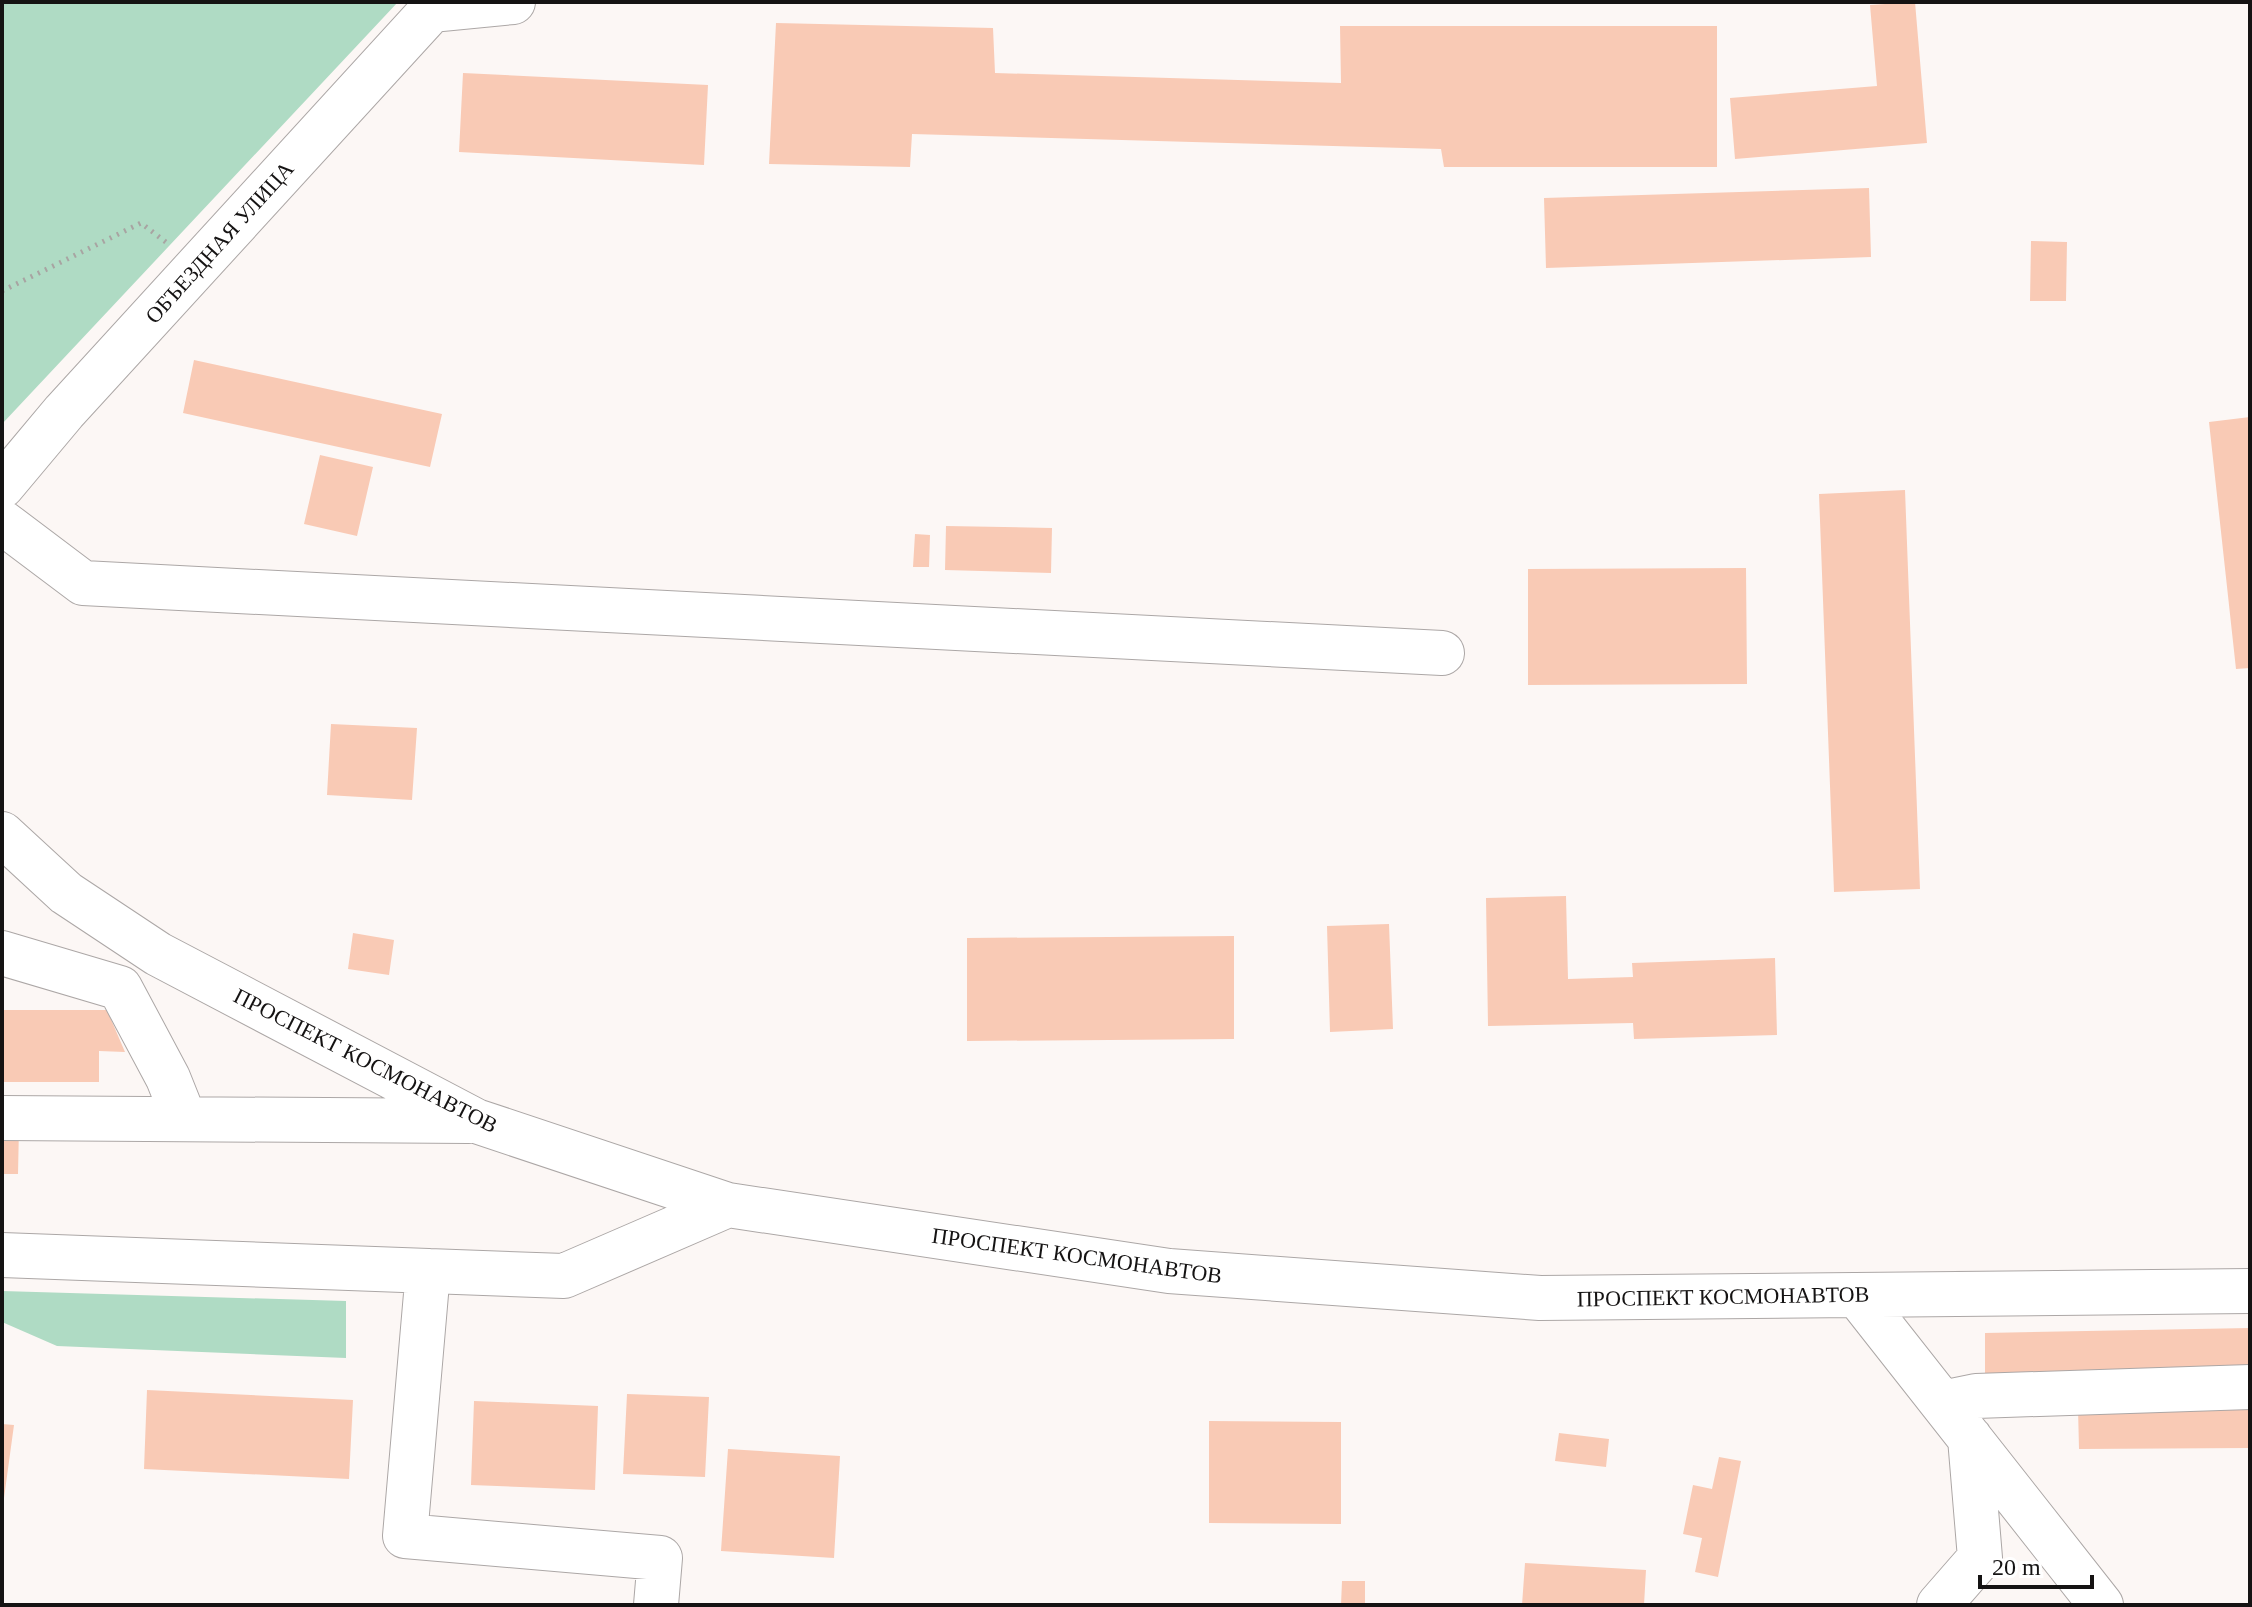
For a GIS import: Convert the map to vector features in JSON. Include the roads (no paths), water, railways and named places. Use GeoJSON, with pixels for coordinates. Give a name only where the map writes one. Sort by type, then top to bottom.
{"type":"FeatureCollection","features":[{"type":"Feature","properties":{"kind":"street"},"geometry":{"type":"LineString","coordinates":[[424,9],[513,2]]}},
{"type":"Feature","properties":{"kind":"street","name":"ОБЪЕЗДНАЯ УЛИЦА"},"geometry":{"type":"LineString","coordinates":[[2,486],[64,412],[424,9]]}},
{"type":"Feature","properties":{"kind":"street"},"geometry":{"type":"LineString","coordinates":[[2,522],[83,583],[1442,653]]}},
{"type":"Feature","properties":{"kind":"street","name":"ПРОСПЕКТ КОСМОНАВТОВ"},"geometry":{"type":"LineString","coordinates":[[2,834],[66,893],[158,954],[476,1121],[728,1205],[1169,1271],[1540,1298],[2250,1291]]}},
{"type":"Feature","properties":{"kind":"street"},"geometry":{"type":"LineString","coordinates":[[2,953],[120,988],[168,1078],[184,1118]]}},
{"type":"Feature","properties":{"kind":"street"},"geometry":{"type":"LineString","coordinates":[[2,1118],[476,1121]]}},
{"type":"Feature","properties":{"kind":"street"},"geometry":{"type":"LineString","coordinates":[[2,1255],[564,1276],[728,1205]]}},
{"type":"Feature","properties":{"kind":"street"},"geometry":{"type":"LineString","coordinates":[[428,1271],[405,1536],[660,1558],[656,1605]]}},
{"type":"Feature","properties":{"kind":"street"},"geometry":{"type":"LineString","coordinates":[[1857,1295],[2101,1605]]}},
{"type":"Feature","properties":{"kind":"street"},"geometry":{"type":"LineString","coordinates":[[1942,1403],[1976,1396],[2250,1387]]}},
{"type":"Feature","properties":{"kind":"street"},"geometry":{"type":"LineString","coordinates":[[1939,1605],[1980,1558],[1970,1438]]}}]}
